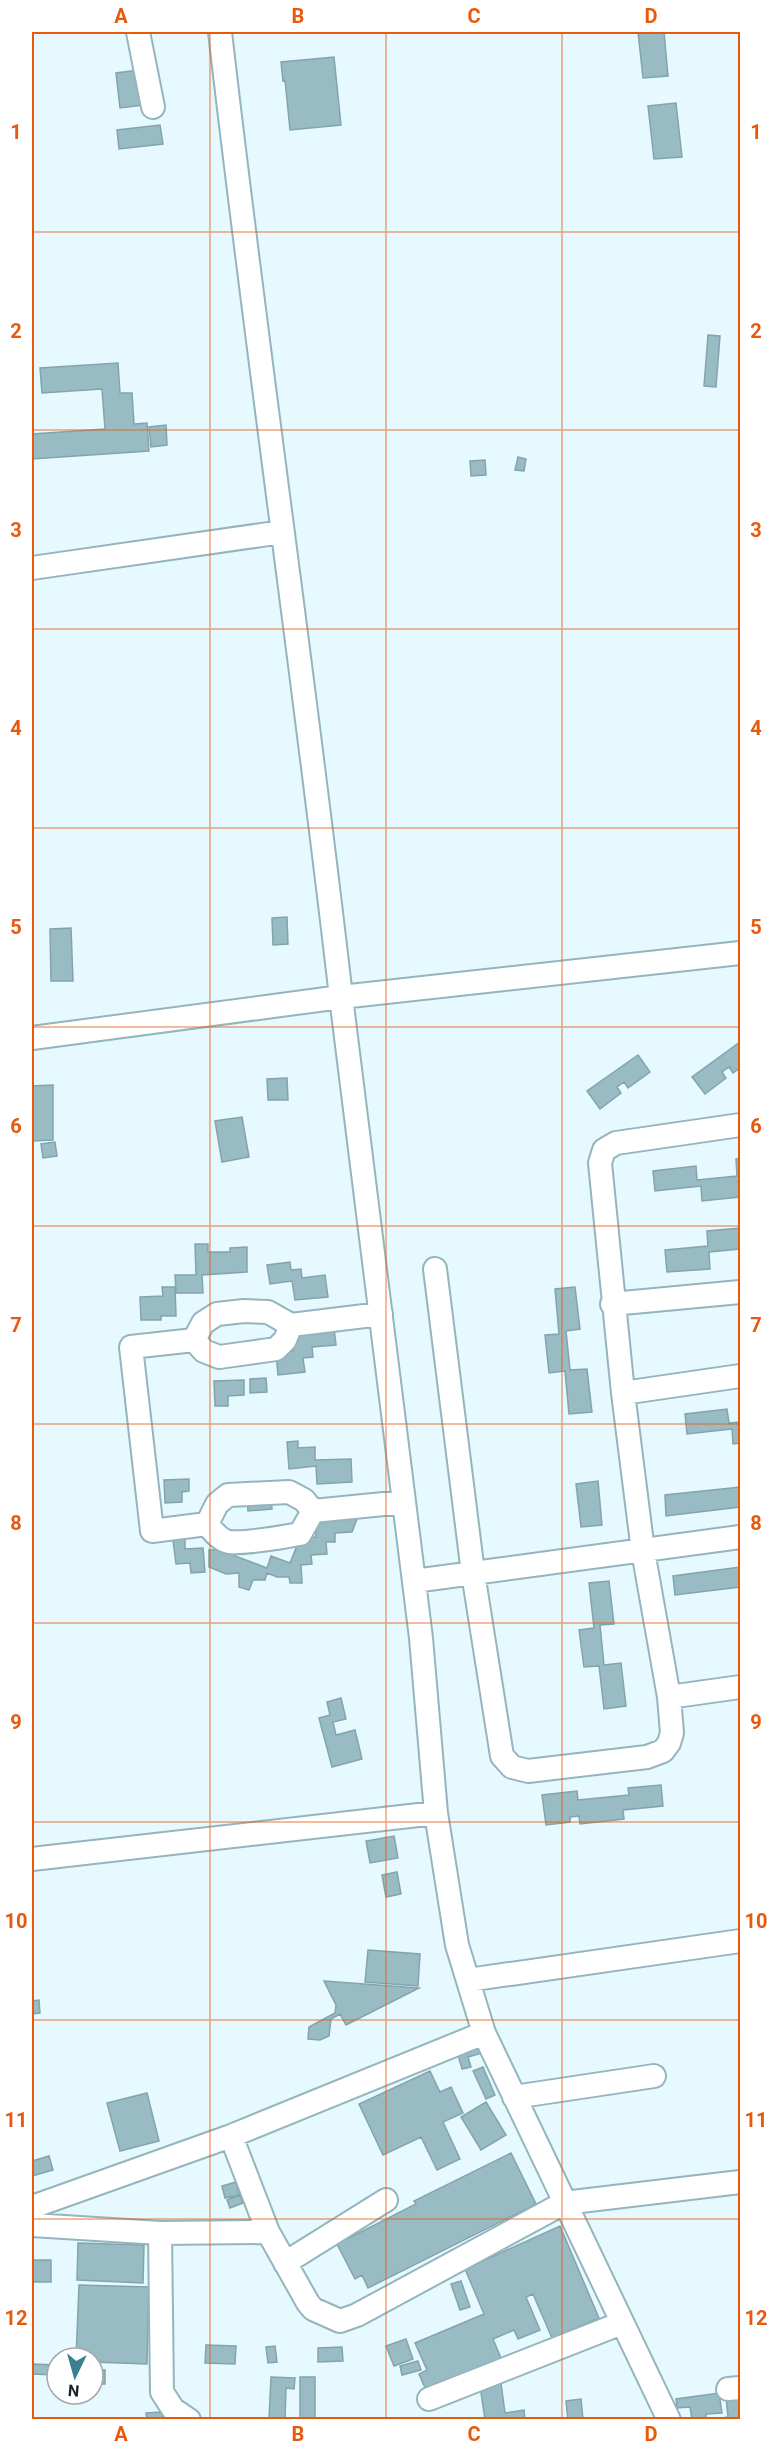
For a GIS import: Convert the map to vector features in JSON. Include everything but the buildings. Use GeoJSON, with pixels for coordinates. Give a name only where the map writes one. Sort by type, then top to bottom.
{"type":"FeatureCollection","features":[{"type":"Feature","properties":{"kind":"street"},"geometry":{"type":"LineString","coordinates":[[138,32],[153,107]]}},
{"type":"Feature","properties":{"kind":"street"},"geometry":{"type":"LineString","coordinates":[[220,32],[282,532],[319,805],[414,1581],[436,1813],[457,1945],[484,2033],[669,2420]]}},
{"type":"Feature","properties":{"kind":"street"},"geometry":{"type":"LineString","coordinates":[[32,568],[282,532]]}},
{"type":"Feature","properties":{"kind":"street"},"geometry":{"type":"LineString","coordinates":[[32,1038],[341,998],[741,952]]}},
{"type":"Feature","properties":{"kind":"street"},"geometry":{"type":"LineString","coordinates":[[435,1269],[473,1573],[502,1756],[512,1767],[528,1772],[647,1757],[663,1752],[672,1733],[669,1697],[643,1551],[622,1393],[600,1163],[604,1150],[616,1143],[741,1125]]}},
{"type":"Feature","properties":{"kind":"street"},"geometry":{"type":"LineString","coordinates":[[612,1304],[741,1292]]}},
{"type":"Feature","properties":{"kind":"street"},"geometry":{"type":"LineString","coordinates":[[194,1340],[203,1323],[217,1314],[244,1311],[268,1312],[291,1325],[381,1314]]}},
{"type":"Feature","properties":{"kind":"street"},"geometry":{"type":"LineString","coordinates":[[194,1340],[204,1351],[219,1357],[276,1349],[285,1340],[291,1325]]}},
{"type":"Feature","properties":{"kind":"street"},"geometry":{"type":"LineString","coordinates":[[194,1340],[131,1347],[152,1531],[207,1524]]}},
{"type":"Feature","properties":{"kind":"street"},"geometry":{"type":"LineString","coordinates":[[622,1393],[741,1376]]}},
{"type":"Feature","properties":{"kind":"street"},"geometry":{"type":"LineString","coordinates":[[207,1524],[217,1504],[228,1495],[289,1492],[304,1500],[313,1511]]}},
{"type":"Feature","properties":{"kind":"street"},"geometry":{"type":"LineString","coordinates":[[313,1511],[404,1502]]}},
{"type":"Feature","properties":{"kind":"street"},"geometry":{"type":"LineString","coordinates":[[207,1524],[218,1537],[228,1542],[274,1538],[300,1534],[313,1511]]}},
{"type":"Feature","properties":{"kind":"street"},"geometry":{"type":"LineString","coordinates":[[414,1581],[741,1537]]}},
{"type":"Feature","properties":{"kind":"street"},"geometry":{"type":"LineString","coordinates":[[669,1697],[741,1688]]}},
{"type":"Feature","properties":{"kind":"street"},"geometry":{"type":"LineString","coordinates":[[32,1859],[436,1813]]}},
{"type":"Feature","properties":{"kind":"street"},"geometry":{"type":"LineString","coordinates":[[468,1980],[741,1941]]}},
{"type":"Feature","properties":{"kind":"street"},"geometry":{"type":"LineString","coordinates":[[32,2207],[231,2136],[484,2033]]}},
{"type":"Feature","properties":{"kind":"street"},"geometry":{"type":"LineString","coordinates":[[514,2097],[654,2076]]}},
{"type":"Feature","properties":{"kind":"street"},"geometry":{"type":"LineString","coordinates":[[231,2136],[268,2232],[285,2263],[313,2309],[340,2321],[357,2315],[564,2203],[741,2182]]}},
{"type":"Feature","properties":{"kind":"street"},"geometry":{"type":"LineString","coordinates":[[285,2263],[386,2200]]}},
{"type":"Feature","properties":{"kind":"street"},"geometry":{"type":"LineString","coordinates":[[32,2225],[160,2233],[268,2232]]}},
{"type":"Feature","properties":{"kind":"street"},"geometry":{"type":"LineString","coordinates":[[160,2233],[162,2392],[173,2409],[189,2420]]}},
{"type":"Feature","properties":{"kind":"street"},"geometry":{"type":"LineString","coordinates":[[429,2400],[622,2323]]}}]}
